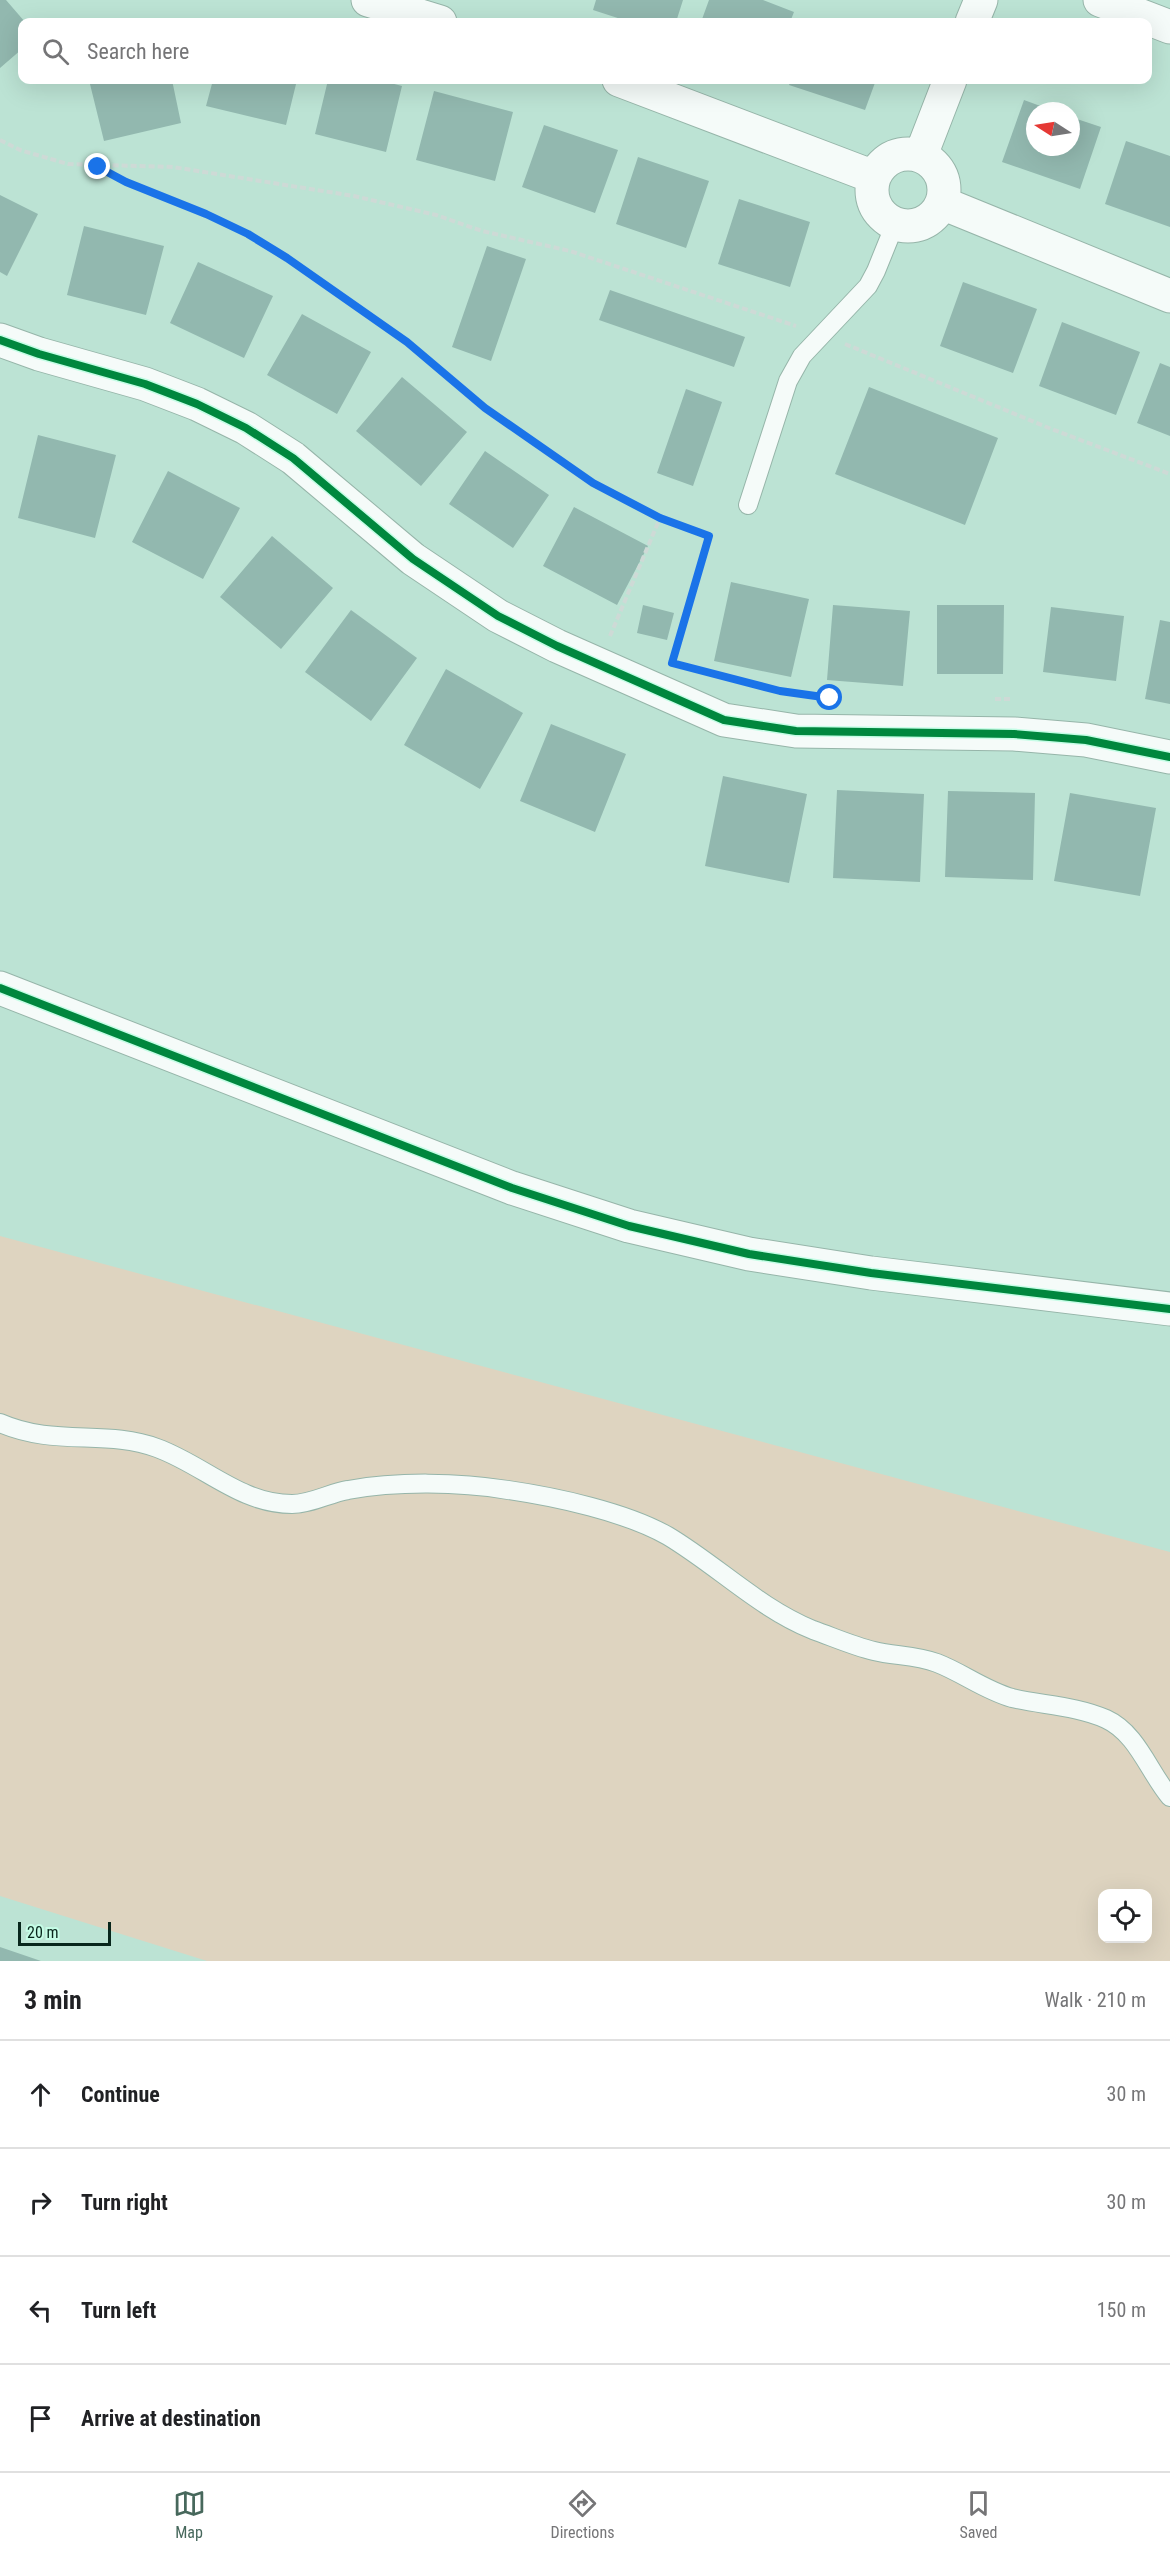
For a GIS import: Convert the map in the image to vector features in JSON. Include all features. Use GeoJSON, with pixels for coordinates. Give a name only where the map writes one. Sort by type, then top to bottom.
{"type":"FeatureCollection","features":[{"type":"Feature","properties":{"kind":"street"},"geometry":{"type":"LineString","coordinates":[[368,0],[427,18]]}},
{"type":"Feature","properties":{"kind":"street"},"geometry":{"type":"LineString","coordinates":[[974,18],[981,0]]}},
{"type":"Feature","properties":{"kind":"street"},"geometry":{"type":"LineString","coordinates":[[1100,0],[1147,18]]}},
{"type":"Feature","properties":{"kind":"street"},"geometry":{"type":"LineString","coordinates":[[1152,20],[1170,27]]}},
{"type":"Feature","properties":{"kind":"street"},"geometry":{"type":"LineString","coordinates":[[630,84],[874,177]]}},
{"type":"Feature","properties":{"kind":"street"},"geometry":{"type":"LineString","coordinates":[[921,155],[948,84]]}},
{"type":"Feature","properties":{"kind":"street"},"geometry":{"type":"LineString","coordinates":[[907,153],[921,155],[933,163],[941,175],[945,189],[942,203],[935,215],[923,224],[909,227],[895,224],[883,217],[875,205],[871,191],[874,177],[881,165],[892,156],[907,153]]}},
{"type":"Feature","properties":{"kind":"street"},"geometry":{"type":"LineString","coordinates":[[942,203],[1170,296]]}},
{"type":"Feature","properties":{"kind":"street"},"geometry":{"type":"LineString","coordinates":[[0,340],[39,354],[145,384],[197,404],[246,428],[293,458],[413,559],[498,616],[557,646],[724,720],[796,731],[1014,734],[1086,740],[1170,757]]}},
{"type":"Feature","properties":{"kind":"street"},"geometry":{"type":"LineString","coordinates":[[0,988],[501,1184],[629,1226],[772,1257],[871,1272],[1170,1309]]}},
{"type":"Feature","properties":{"kind":"lane"},"geometry":{"type":"LineString","coordinates":[[748,505],[788,381],[802,357],[821,334],[867,286],[876,271],[895,224]]}},
{"type":"Feature","properties":{"kind":"lane"},"geometry":{"type":"LineString","coordinates":[[0,1423],[36,1435],[118,1439],[148,1445],[177,1456],[235,1490],[274,1503],[302,1503],[331,1494],[364,1488],[458,1486],[508,1490],[554,1499],[627,1519],[666,1536],[752,1596],[811,1629],[873,1651],[934,1662],[960,1672],[989,1690],[1009,1697],[1105,1718],[1120,1727],[1132,1740],[1155,1779],[1170,1797]]}},
{"type":"Feature","properties":{"kind":"path"},"geometry":{"type":"LineString","coordinates":[[0,140],[46,159],[69,164],[98,167],[174,167],[354,196],[436,215],[482,231],[570,251],[821,334],[1049,428],[1170,474]]}},
{"type":"Feature","properties":{"kind":"path"},"geometry":{"type":"LineString","coordinates":[[98,167],[126,182],[206,214],[248,234],[287,258],[407,342],[485,408],[538,447],[593,483],[660,518],[709,536],[672,663],[780,691],[830,698]]}},
{"type":"Feature","properties":{"kind":"path"},"geometry":{"type":"LineString","coordinates":[[600,632],[609,636],[660,518]]}},
{"type":"Feature","properties":{"kind":"path"},"geometry":{"type":"LineString","coordinates":[[994,699],[1016,700]]}},
{"type":"Feature","properties":{"kind":"shaded area"},"geometry":{"type":"Polygon","coordinates":[[[0,1236],[1170,1552],[1170,1961],[207,1961],[0,1896],[0,1236]]]}},
{"type":"Feature","properties":{"kind":"building"},"geometry":{"type":"Polygon","coordinates":[[[0,0],[6,0],[22,18],[18,18],[18,52],[0,68],[0,0]]]}},
{"type":"Feature","properties":{"kind":"building"},"geometry":{"type":"Polygon","coordinates":[[[596,0],[683,0],[677,18],[618,18],[593,10],[596,0]]]}},
{"type":"Feature","properties":{"kind":"building"},"geometry":{"type":"Polygon","coordinates":[[[709,0],[763,0],[794,12],[792,18],[702,18],[709,0]]]}},
{"type":"Feature","properties":{"kind":"building"},"geometry":{"type":"Polygon","coordinates":[[[90,84],[173,84],[181,123],[104,141],[90,84]]]}},
{"type":"Feature","properties":{"kind":"building"},"geometry":{"type":"Polygon","coordinates":[[[212,84],[296,84],[286,125],[206,106],[212,84]]]}},
{"type":"Feature","properties":{"kind":"building"},"geometry":{"type":"Polygon","coordinates":[[[327,84],[402,86],[386,152],[315,134],[327,84]]]}},
{"type":"Feature","properties":{"kind":"building"},"geometry":{"type":"Polygon","coordinates":[[[789,84],[875,84],[865,110],[789,84]]]}},
{"type":"Feature","properties":{"kind":"building"},"geometry":{"type":"Polygon","coordinates":[[[434,91],[513,112],[495,181],[416,160],[434,91]]]}},
{"type":"Feature","properties":{"kind":"building"},"geometry":{"type":"Polygon","coordinates":[[[1024,100],[1029,102],[1026,102],[1026,156],[1080,156],[1080,120],[1101,127],[1080,189],[1002,162],[1024,100]]]}},
{"type":"Feature","properties":{"kind":"building"},"geometry":{"type":"Polygon","coordinates":[[[544,125],[618,150],[595,213],[522,187],[544,125]]]}},
{"type":"Feature","properties":{"kind":"building"},"geometry":{"type":"Polygon","coordinates":[[[1126,141],[1170,156],[1170,227],[1105,204],[1126,141]]]}},
{"type":"Feature","properties":{"kind":"building"},"geometry":{"type":"Polygon","coordinates":[[[638,157],[709,181],[686,248],[616,224],[638,157]]]}},
{"type":"Feature","properties":{"kind":"building"},"geometry":{"type":"Polygon","coordinates":[[[0,195],[38,214],[7,276],[0,272],[0,195]]]}},
{"type":"Feature","properties":{"kind":"building"},"geometry":{"type":"Polygon","coordinates":[[[739,199],[810,222],[790,287],[718,264],[739,199]]]}},
{"type":"Feature","properties":{"kind":"building"},"geometry":{"type":"Polygon","coordinates":[[[84,226],[164,246],[146,315],[67,295],[84,226]]]}},
{"type":"Feature","properties":{"kind":"building"},"geometry":{"type":"Polygon","coordinates":[[[487,246],[526,259],[491,361],[452,347],[487,246]]]}},
{"type":"Feature","properties":{"kind":"building"},"geometry":{"type":"Polygon","coordinates":[[[198,262],[273,296],[244,358],[170,323],[198,262]]]}},
{"type":"Feature","properties":{"kind":"building"},"geometry":{"type":"Polygon","coordinates":[[[963,282],[1037,309],[1013,373],[940,346],[963,282]]]}},
{"type":"Feature","properties":{"kind":"building"},"geometry":{"type":"Polygon","coordinates":[[[610,290],[745,337],[734,367],[599,320],[610,290]]]}},
{"type":"Feature","properties":{"kind":"building"},"geometry":{"type":"Polygon","coordinates":[[[302,314],[371,352],[337,414],[267,375],[302,314]]]}},
{"type":"Feature","properties":{"kind":"building"},"geometry":{"type":"Polygon","coordinates":[[[1062,322],[1140,352],[1116,415],[1039,386],[1062,322]]]}},
{"type":"Feature","properties":{"kind":"building"},"geometry":{"type":"Polygon","coordinates":[[[1160,363],[1170,367],[1170,436],[1137,423],[1160,363]]]}},
{"type":"Feature","properties":{"kind":"building"},"geometry":{"type":"Polygon","coordinates":[[[402,377],[467,432],[421,486],[356,431],[402,377]]]}},
{"type":"Feature","properties":{"kind":"building"},"geometry":{"type":"Polygon","coordinates":[[[869,387],[998,438],[965,525],[835,474],[869,387]]]}},
{"type":"Feature","properties":{"kind":"building"},"geometry":{"type":"Polygon","coordinates":[[[686,389],[722,402],[693,486],[657,473],[686,389]]]}},
{"type":"Feature","properties":{"kind":"building"},"geometry":{"type":"Polygon","coordinates":[[[38,435],[116,455],[95,538],[18,518],[38,435]]]}},
{"type":"Feature","properties":{"kind":"building"},"geometry":{"type":"Polygon","coordinates":[[[485,451],[549,495],[513,548],[449,504],[485,451]]]}},
{"type":"Feature","properties":{"kind":"building"},"geometry":{"type":"Polygon","coordinates":[[[168,471],[240,508],[203,579],[132,542],[168,471]]]}},
{"type":"Feature","properties":{"kind":"building"},"geometry":{"type":"Polygon","coordinates":[[[574,507],[648,546],[617,605],[543,566],[574,507]]]}},
{"type":"Feature","properties":{"kind":"building"},"geometry":{"type":"Polygon","coordinates":[[[272,536],[333,588],[281,649],[220,597],[272,536]]]}},
{"type":"Feature","properties":{"kind":"building"},"geometry":{"type":"Polygon","coordinates":[[[731,582],[809,599],[791,677],[714,661],[731,582]]]}},
{"type":"Feature","properties":{"kind":"building"},"geometry":{"type":"Polygon","coordinates":[[[643,605],[674,613],[667,640],[637,633],[643,605]]]}},
{"type":"Feature","properties":{"kind":"building"},"geometry":{"type":"Polygon","coordinates":[[[833,605],[910,611],[903,686],[827,680],[833,605]]]}},
{"type":"Feature","properties":{"kind":"building"},"geometry":{"type":"Polygon","coordinates":[[[937,605],[1004,605],[1003,674],[937,674],[937,605]]]}},
{"type":"Feature","properties":{"kind":"building"},"geometry":{"type":"Polygon","coordinates":[[[1051,607],[1124,616],[1116,681],[1043,672],[1051,607]]]}},
{"type":"Feature","properties":{"kind":"building"},"geometry":{"type":"Polygon","coordinates":[[[351,610],[417,658],[371,721],[305,672],[351,610]]]}},
{"type":"Feature","properties":{"kind":"building"},"geometry":{"type":"Polygon","coordinates":[[[1160,620],[1170,622],[1170,704],[1145,699],[1160,620]]]}},
{"type":"Feature","properties":{"kind":"building"},"geometry":{"type":"Polygon","coordinates":[[[446,669],[523,713],[480,789],[404,745],[446,669]]]}},
{"type":"Feature","properties":{"kind":"building"},"geometry":{"type":"Polygon","coordinates":[[[551,724],[626,754],[595,832],[520,801],[551,724]]]}},
{"type":"Feature","properties":{"kind":"building"},"geometry":{"type":"Polygon","coordinates":[[[723,776],[807,794],[789,883],[705,866],[723,776]]]}},
{"type":"Feature","properties":{"kind":"building"},"geometry":{"type":"Polygon","coordinates":[[[837,790],[924,794],[920,882],[833,878],[837,790]]]}},
{"type":"Feature","properties":{"kind":"building"},"geometry":{"type":"Polygon","coordinates":[[[948,791],[1035,793],[1033,880],[945,877],[948,791]]]}},
{"type":"Feature","properties":{"kind":"building"},"geometry":{"type":"Polygon","coordinates":[[[1070,793],[1156,808],[1140,896],[1054,881],[1070,793]]]}},
{"type":"Feature","properties":{"kind":"building"},"geometry":{"type":"Polygon","coordinates":[[[0,1947],[41,1961],[0,1961],[0,1947]]]}},
{"type":"Feature","properties":{"kind":"cycle path"},"geometry":{"type":"LineString","coordinates":[[0,340],[39,354],[145,384],[197,404],[246,428],[293,458],[413,559],[498,616],[557,646],[724,720],[796,731],[1014,734],[1086,740],[1170,757]]}},
{"type":"Feature","properties":{"kind":"cycle path"},"geometry":{"type":"LineString","coordinates":[[0,988],[512,1188],[629,1226],[749,1254],[871,1273],[1170,1309]]}},
{"type":"Feature","properties":{"kind":"route"},"geometry":{"type":"LineString","coordinates":[[98,167],[126,182],[206,214],[248,234],[287,258],[407,342],[445,376],[538,447],[593,483],[630,503],[660,518],[709,536],[672,663],[780,691],[830,698]]}}]}
